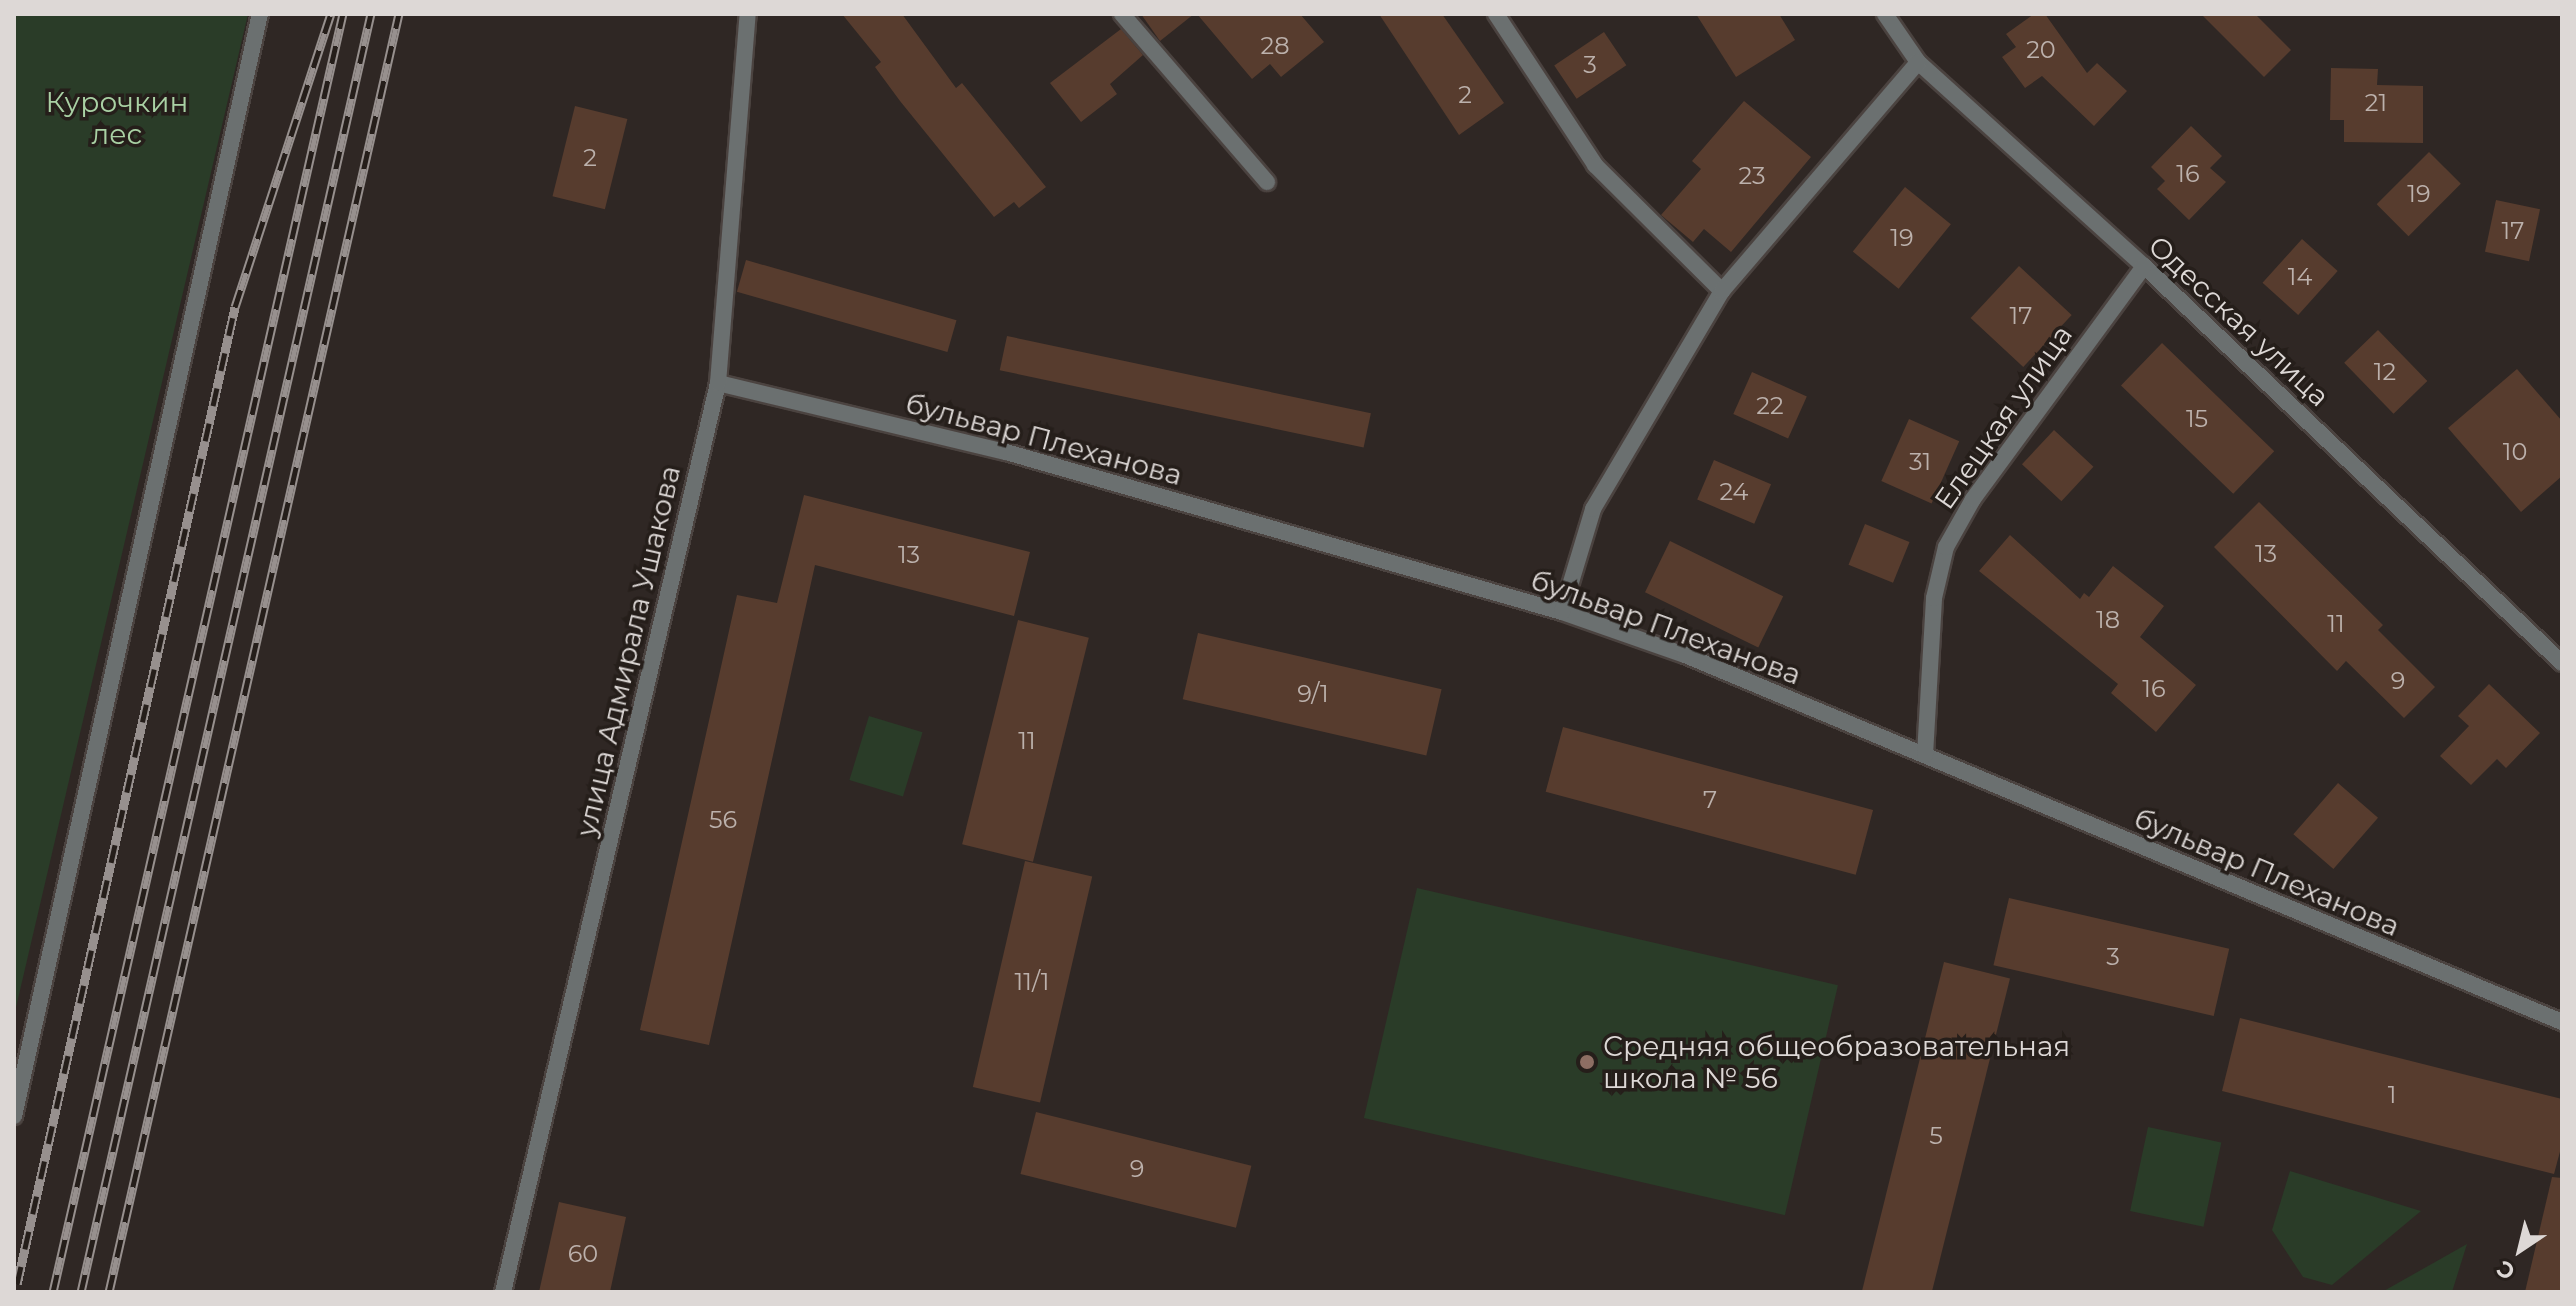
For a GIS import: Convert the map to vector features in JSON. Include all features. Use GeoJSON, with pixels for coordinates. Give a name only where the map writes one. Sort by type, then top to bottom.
{"type":"FeatureCollection","features":[{"type":"Feature","properties":{"kind":"street"},"geometry":{"type":"LineString","coordinates":[[14,1116],[260,14]]}},
{"type":"Feature","properties":{"kind":"street","name":"улица Адмирала Ушакова"},"geometry":{"type":"LineString","coordinates":[[503,1292],[718,383],[748,14]]}},
{"type":"Feature","properties":{"kind":"street"},"geometry":{"type":"LineString","coordinates":[[1122,14],[1267,182]]}},
{"type":"Feature","properties":{"kind":"street"},"geometry":{"type":"LineString","coordinates":[[1496,14],[1595,165],[1722,291]]}},
{"type":"Feature","properties":{"kind":"street","name":"Одесская улица"},"geometry":{"type":"LineString","coordinates":[[1885,14],[1918,62],[2144,266],[2562,663]]}},
{"type":"Feature","properties":{"kind":"street"},"geometry":{"type":"LineString","coordinates":[[1562,612],[1593,509],[1722,291],[1918,62]]}},
{"type":"Feature","properties":{"kind":"street","name":"Елецкая улица"},"geometry":{"type":"LineString","coordinates":[[1925,755],[1934,598],[1946,547],[1973,499],[2144,266]]}},
{"type":"Feature","properties":{"kind":"street","name":"бульвар Плеханова"},"geometry":{"type":"LineString","coordinates":[[718,383],[1006,452],[1562,612],[1685,655],[2562,1022]]}},
{"type":"Feature","properties":{"kind":"green space","name":"Курочкин лес"},"geometry":{"type":"Polygon","coordinates":[[[14,14],[248,14],[14,1016],[14,14]]]}},
{"type":"Feature","properties":{"kind":"green space"},"geometry":{"type":"Polygon","coordinates":[[[869,716],[923,732],[903,796],[849,780],[869,716]]]}},
{"type":"Feature","properties":{"kind":"green space"},"geometry":{"type":"Polygon","coordinates":[[[1417,888],[1838,985],[1785,1215],[1364,1118],[1417,888]]]}},
{"type":"Feature","properties":{"kind":"green space"},"geometry":{"type":"Polygon","coordinates":[[[2148,1127],[2221,1143],[2203,1227],[2130,1211],[2148,1127]]]}},
{"type":"Feature","properties":{"kind":"green space"},"geometry":{"type":"Polygon","coordinates":[[[2290,1171],[2421,1211],[2332,1285],[2303,1277],[2272,1230],[2290,1171]]]}},
{"type":"Feature","properties":{"kind":"green space"},"geometry":{"type":"Polygon","coordinates":[[[2467,1244],[2452,1292],[2382,1292],[2467,1244]]]}},
{"type":"Feature","properties":{"kind":"building"},"geometry":{"type":"Polygon","coordinates":[[[842,14],[902,14],[956,88],[962,83],[1046,187],[1019,208],[1014,202],[994,217],[900,101],[875,67],[881,62],[842,14]]]}},
{"type":"Feature","properties":{"kind":"building"},"geometry":{"type":"Polygon","coordinates":[[[1141,14],[1194,14],[1160,41],[1141,14]]]}},
{"type":"Feature","properties":{"kind":"building"},"geometry":{"type":"Polygon","coordinates":[[[1197,14],[1300,14],[1324,42],[1281,77],[1270,64],[1252,79],[1197,14]]]}},
{"type":"Feature","properties":{"kind":"building"},"geometry":{"type":"Polygon","coordinates":[[[1379,14],[1442,14],[1504,103],[1459,135],[1379,14]]]}},
{"type":"Feature","properties":{"kind":"building"},"geometry":{"type":"Polygon","coordinates":[[[1696,14],[1779,14],[1795,40],[1736,77],[1696,14]]]}},
{"type":"Feature","properties":{"kind":"building"},"geometry":{"type":"Polygon","coordinates":[[[2034,14],[2045,14],[2087,73],[2097,63],[2127,91],[2094,126],[2042,76],[2025,88],[2002,57],[2016,47],[2006,34],[2034,14]]]}},
{"type":"Feature","properties":{"kind":"building"},"geometry":{"type":"Polygon","coordinates":[[[2201,14],[2255,14],[2291,50],[2264,77],[2201,14]]]}},
{"type":"Feature","properties":{"kind":"building"},"geometry":{"type":"Polygon","coordinates":[[[1121,29],[1143,55],[1110,84],[1117,94],[1081,122],[1050,83],[1121,29]]]}},
{"type":"Feature","properties":{"kind":"building"},"geometry":{"type":"Polygon","coordinates":[[[1604,32],[1626,65],[1577,99],[1554,66],[1604,32]]]}},
{"type":"Feature","properties":{"kind":"building"},"geometry":{"type":"Polygon","coordinates":[[[2331,68],[2378,69],[2377,85],[2423,86],[2423,143],[2344,142],[2344,120],[2330,120],[2331,68]]]}},
{"type":"Feature","properties":{"kind":"building"},"geometry":{"type":"Polygon","coordinates":[[[1744,101],[1811,157],[1731,252],[1704,229],[1693,242],[1661,215],[1701,169],[1692,161],[1744,101]]]}},
{"type":"Feature","properties":{"kind":"building"},"geometry":{"type":"Polygon","coordinates":[[[575,106],[627,119],[605,209],[553,196],[575,106]]]}},
{"type":"Feature","properties":{"kind":"building"},"geometry":{"type":"Polygon","coordinates":[[[2191,126],[2222,156],[2210,168],[2226,182],[2189,220],[2157,189],[2165,181],[2151,167],[2191,126]]]}},
{"type":"Feature","properties":{"kind":"building"},"geometry":{"type":"Polygon","coordinates":[[[2429,152],[2461,184],[2408,236],[2377,204],[2429,152]]]}},
{"type":"Feature","properties":{"kind":"building"},"geometry":{"type":"Polygon","coordinates":[[[1905,187],[1951,224],[1899,289],[1853,252],[1905,187]]]}},
{"type":"Feature","properties":{"kind":"building"},"geometry":{"type":"Polygon","coordinates":[[[2496,200],[2540,209],[2529,261],[2485,252],[2496,200]]]}},
{"type":"Feature","properties":{"kind":"building"},"geometry":{"type":"Polygon","coordinates":[[[2302,239],[2338,271],[2298,315],[2263,283],[2302,239]]]}},
{"type":"Feature","properties":{"kind":"building"},"geometry":{"type":"Polygon","coordinates":[[[746,260],[957,320],[947,352],[737,292],[746,260]]]}},
{"type":"Feature","properties":{"kind":"building"},"geometry":{"type":"Polygon","coordinates":[[[2019,266],[2072,315],[2023,367],[1971,318],[2019,266]]]}},
{"type":"Feature","properties":{"kind":"building"},"geometry":{"type":"Polygon","coordinates":[[[2378,330],[2427,381],[2394,414],[2344,363],[2378,330]]]}},
{"type":"Feature","properties":{"kind":"building"},"geometry":{"type":"Polygon","coordinates":[[[1007,336],[1371,413],[1364,448],[1000,370],[1007,336]]]}},
{"type":"Feature","properties":{"kind":"building"},"geometry":{"type":"Polygon","coordinates":[[[2162,343],[2274,451],[2233,494],[2121,385],[2162,343]]]}},
{"type":"Feature","properties":{"kind":"building"},"geometry":{"type":"Polygon","coordinates":[[[2517,369],[2562,421],[2562,476],[2521,512],[2448,428],[2517,369]]]}},
{"type":"Feature","properties":{"kind":"building"},"geometry":{"type":"Polygon","coordinates":[[[1752,372],[1807,396],[1788,438],[1733,414],[1752,372]]]}},
{"type":"Feature","properties":{"kind":"building"},"geometry":{"type":"Polygon","coordinates":[[[1909,419],[1959,441],[1932,503],[1881,481],[1909,419]]]}},
{"type":"Feature","properties":{"kind":"building"},"geometry":{"type":"Polygon","coordinates":[[[2054,430],[2093,467],[2061,501],[2022,464],[2054,430]]]}},
{"type":"Feature","properties":{"kind":"building"},"geometry":{"type":"Polygon","coordinates":[[[1714,460],[1771,484],[1754,524],[1697,500],[1714,460]]]}},
{"type":"Feature","properties":{"kind":"building"},"geometry":{"type":"Polygon","coordinates":[[[804,495],[1030,552],[1014,616],[815,565],[709,1045],[640,1030],[737,595],[777,603],[804,495]]]}},
{"type":"Feature","properties":{"kind":"building"},"geometry":{"type":"Polygon","coordinates":[[[2259,502],[2383,625],[2378,630],[2435,687],[2404,718],[2346,661],[2337,671],[2214,547],[2259,502]]]}},
{"type":"Feature","properties":{"kind":"building"},"geometry":{"type":"Polygon","coordinates":[[[1865,524],[1910,542],[1893,583],[1849,565],[1865,524]]]}},
{"type":"Feature","properties":{"kind":"building"},"geometry":{"type":"Polygon","coordinates":[[[2010,535],[2080,599],[2084,593],[2089,597],[2113,566],[2164,606],[2140,637],[2196,685],[2156,732],[2111,693],[2118,684],[1979,571],[2010,535]]]}},
{"type":"Feature","properties":{"kind":"building"},"geometry":{"type":"Polygon","coordinates":[[[1670,541],[1783,596],[1758,647],[1645,592],[1670,541]]]}},
{"type":"Feature","properties":{"kind":"building"},"geometry":{"type":"Polygon","coordinates":[[[1018,620],[1089,638],[1033,862],[962,844],[1018,620]]]}},
{"type":"Feature","properties":{"kind":"building"},"geometry":{"type":"Polygon","coordinates":[[[1198,633],[1442,689],[1426,755],[1183,699],[1198,633]]]}},
{"type":"Feature","properties":{"kind":"building"},"geometry":{"type":"Polygon","coordinates":[[[2489,684],[2540,733],[2506,768],[2497,759],[2471,785],[2440,756],[2469,726],[2458,716],[2489,684]]]}},
{"type":"Feature","properties":{"kind":"building"},"geometry":{"type":"Polygon","coordinates":[[[1563,727],[1873,810],[1856,875],[1546,792],[1563,727]]]}},
{"type":"Feature","properties":{"kind":"building"},"geometry":{"type":"Polygon","coordinates":[[[2338,783],[2378,818],[2333,869],[2293,834],[2338,783]]]}},
{"type":"Feature","properties":{"kind":"building"},"geometry":{"type":"Polygon","coordinates":[[[1025,861],[1092,877],[1040,1103],[973,1087],[1025,861]]]}},
{"type":"Feature","properties":{"kind":"building"},"geometry":{"type":"Polygon","coordinates":[[[2009,898],[2229,949],[2214,1016],[1993,965],[2009,898]]]}},
{"type":"Feature","properties":{"kind":"building"},"geometry":{"type":"Polygon","coordinates":[[[1944,962],[2010,978],[1932,1292],[1862,1292],[1944,962]]]}},
{"type":"Feature","properties":{"kind":"building"},"geometry":{"type":"Polygon","coordinates":[[[2240,1018],[2562,1099],[2562,1144],[2554,1174],[2222,1091],[2240,1018]]]}},
{"type":"Feature","properties":{"kind":"building"},"geometry":{"type":"Polygon","coordinates":[[[1036,1112],[1251,1166],[1236,1228],[1021,1174],[1036,1112]]]}},
{"type":"Feature","properties":{"kind":"building"},"geometry":{"type":"Polygon","coordinates":[[[2552,1177],[2562,1178],[2562,1292],[2525,1292],[2552,1177]]]}},
{"type":"Feature","properties":{"kind":"building"},"geometry":{"type":"Polygon","coordinates":[[[559,1202],[626,1217],[610,1292],[539,1292],[559,1202]]]}},
{"type":"Feature","properties":{"kind":"railway"},"geometry":{"type":"LineString","coordinates":[[17,1284],[235,307],[331,14]]}},
{"type":"Feature","properties":{"kind":"railway"},"geometry":{"type":"LineString","coordinates":[[53,1292],[343,14]]}},
{"type":"Feature","properties":{"kind":"railway"},"geometry":{"type":"LineString","coordinates":[[81,1292],[371,14]]}},
{"type":"Feature","properties":{"kind":"railway"},"geometry":{"type":"LineString","coordinates":[[109,1292],[399,14]]}},
{"type":"Feature","properties":{"kind":"place","name":"Средняя общеобразовательная школа № 56"},"geometry":{"type":"Point","coordinates":[1587,1062]}}]}
